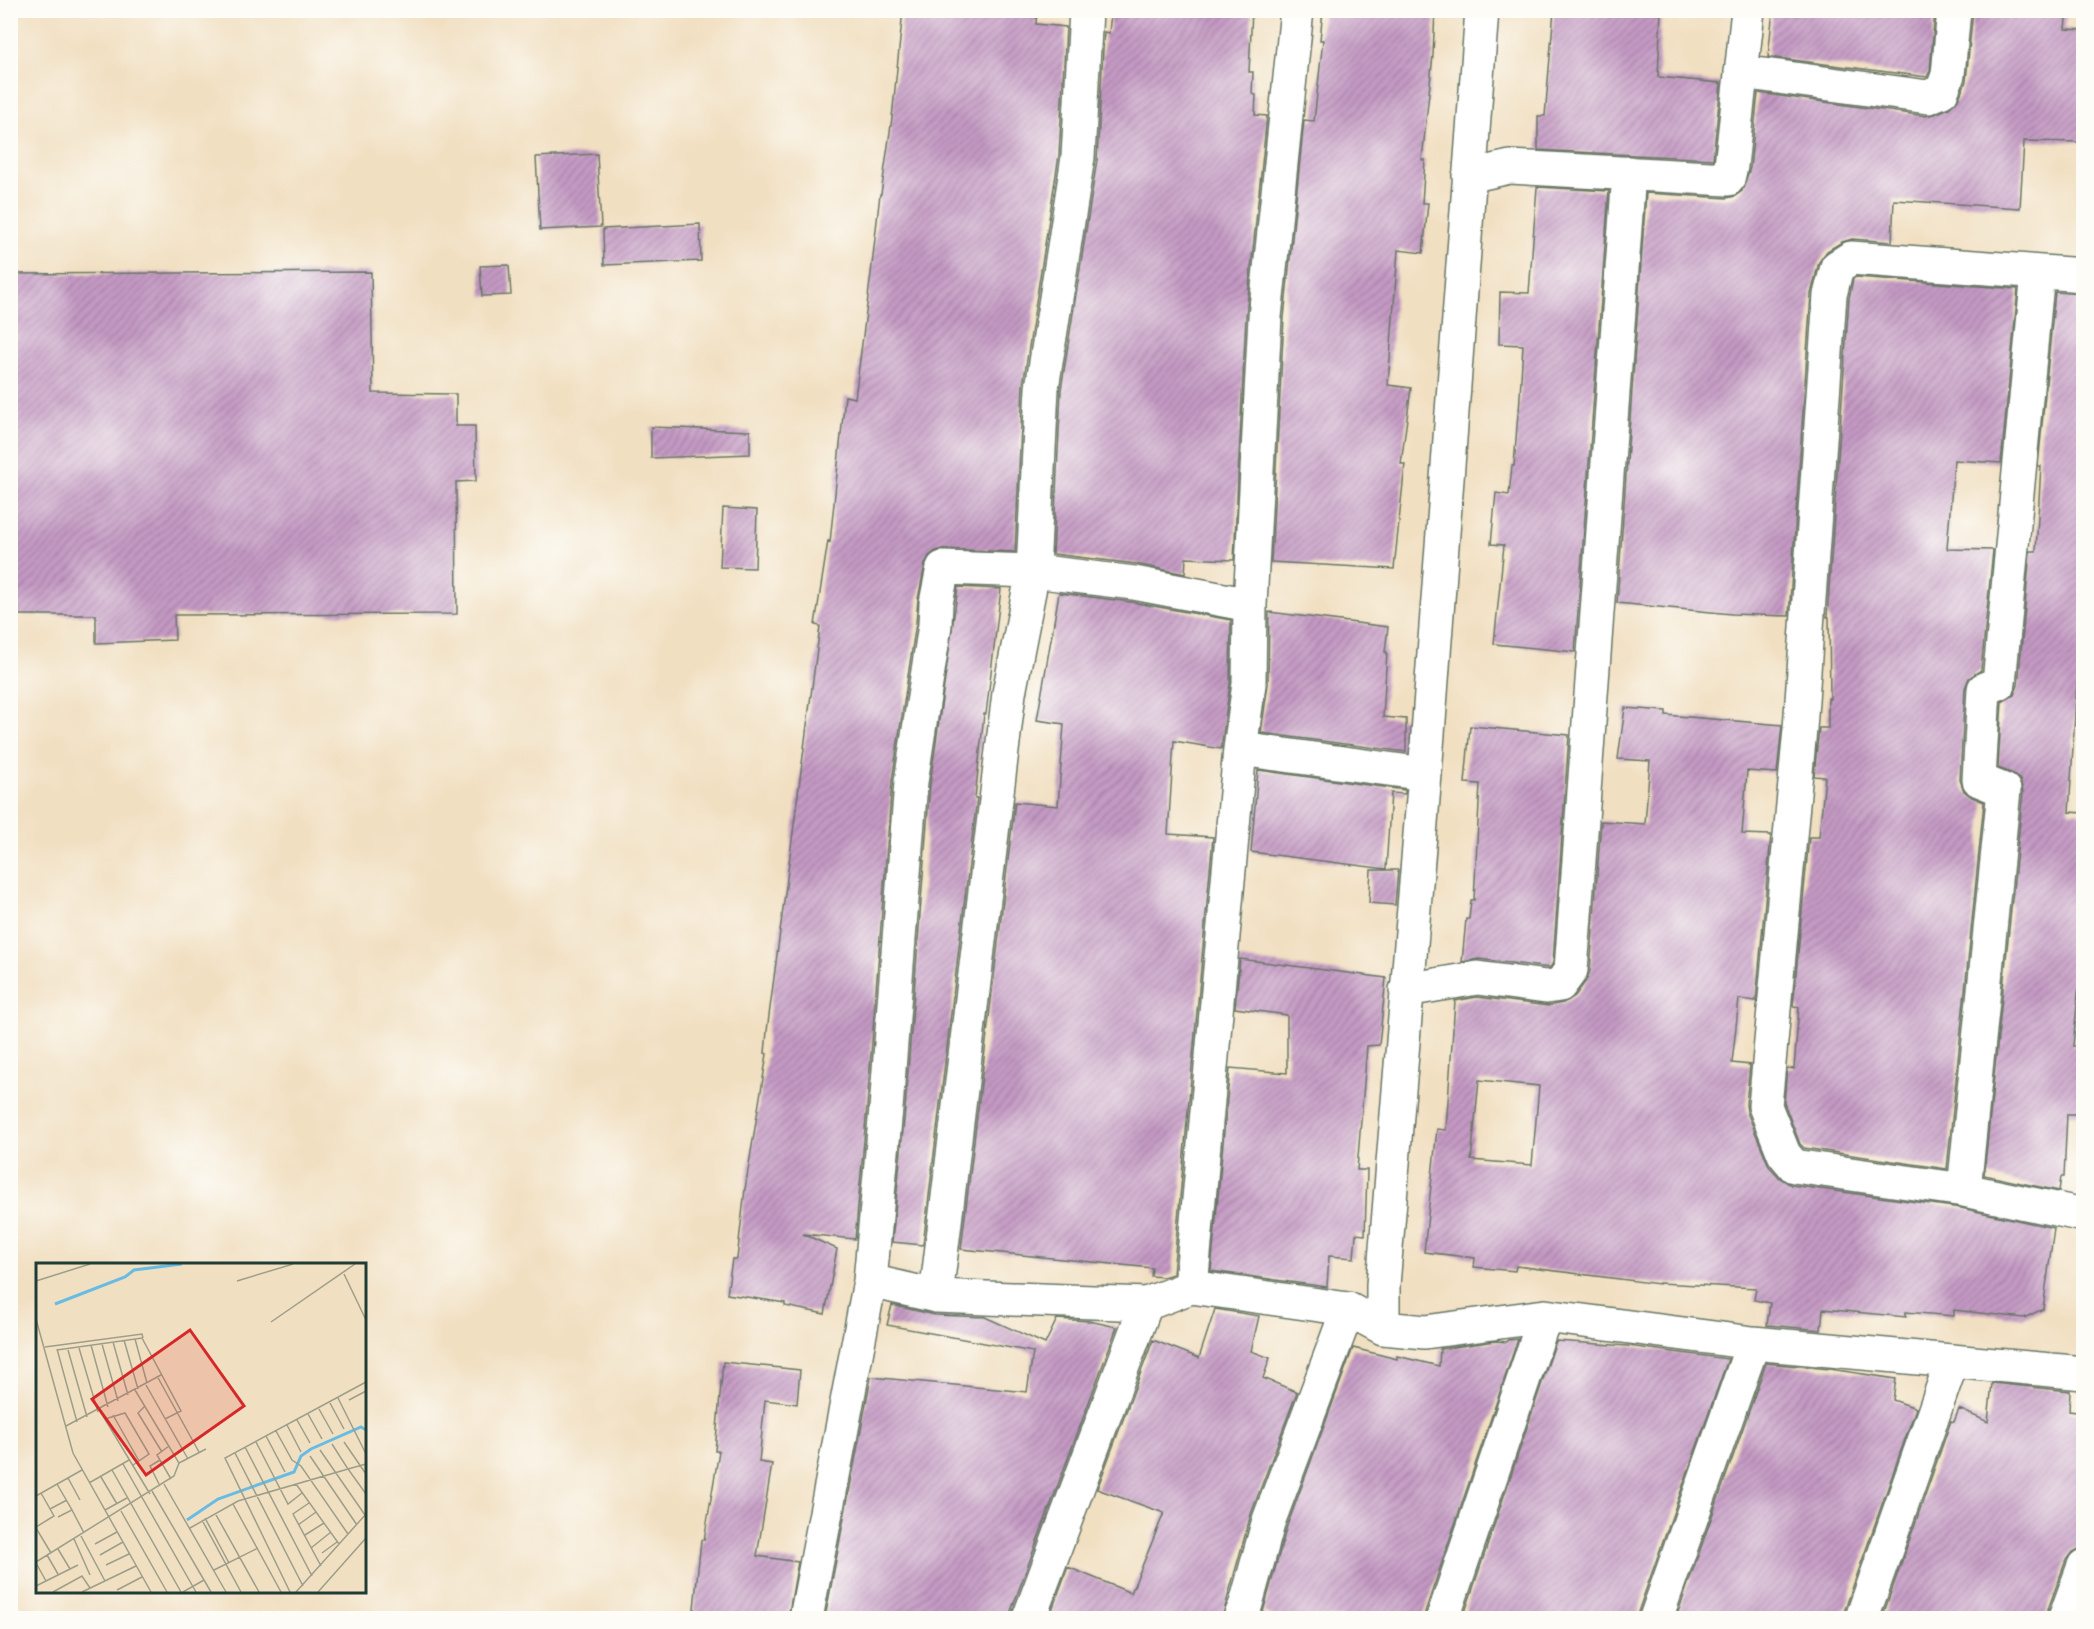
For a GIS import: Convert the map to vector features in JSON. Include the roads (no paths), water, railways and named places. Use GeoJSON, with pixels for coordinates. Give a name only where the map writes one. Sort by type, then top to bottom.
{"type":"FeatureCollection","features":[{"type":"Feature","properties":{"kind":"street"},"geometry":{"type":"LineString","coordinates":[[936,1296],[1009,693],[1033,571],[1042,388],[1078,157],[1086,10]]}},
{"type":"Feature","properties":{"kind":"street"},"geometry":{"type":"LineString","coordinates":[[1191,1287],[1240,749],[1249,684],[1250,605],[1265,317],[1297,10]]}},
{"type":"Feature","properties":{"kind":"street"},"geometry":{"type":"LineString","coordinates":[[1383,1329],[1383,1285],[1425,774],[1482,10]]}},
{"type":"Feature","properties":{"kind":"street"},"geometry":{"type":"LineString","coordinates":[[1469,176],[1510,167],[1728,179],[1748,10]]}},
{"type":"Feature","properties":{"kind":"street"},"geometry":{"type":"LineString","coordinates":[[1741,72],[1928,97],[1942,91],[1948,75],[1953,10]]}},
{"type":"Feature","properties":{"kind":"street"},"geometry":{"type":"LineString","coordinates":[[1406,990],[1477,978],[1546,987],[1560,985],[1571,970],[1629,173]]}},
{"type":"Feature","properties":{"kind":"street"},"geometry":{"type":"LineString","coordinates":[[2084,275],[1851,258],[1837,267],[1830,295],[1800,729],[1765,1106],[1784,1154],[1794,1166],[1964,1190],[2084,1215]]}},
{"type":"Feature","properties":{"kind":"street"},"geometry":{"type":"LineString","coordinates":[[1964,1190],[2004,790],[1979,780],[1984,689],[1999,683],[2038,272]]}},
{"type":"Feature","properties":{"kind":"street"},"geometry":{"type":"LineString","coordinates":[[806,1618],[870,1281],[886,1109],[911,782],[943,568],[1033,571],[1134,583],[1250,605]]}},
{"type":"Feature","properties":{"kind":"street"},"geometry":{"type":"LineString","coordinates":[[1240,749],[1425,774]]}},
{"type":"Feature","properties":{"kind":"street"},"geometry":{"type":"LineString","coordinates":[[870,1281],[936,1296],[1146,1304],[1191,1287],[1348,1309],[1383,1329],[1425,1332],[1545,1316],[1753,1343],[2084,1373]]}},
{"type":"Feature","properties":{"kind":"street"},"geometry":{"type":"LineString","coordinates":[[1029,1618],[1146,1304]]}},
{"type":"Feature","properties":{"kind":"street"},"geometry":{"type":"LineString","coordinates":[[1240,1618],[1269,1520],[1348,1309]]}},
{"type":"Feature","properties":{"kind":"street"},"geometry":{"type":"LineString","coordinates":[[1443,1618],[1545,1316]]}},
{"type":"Feature","properties":{"kind":"street"},"geometry":{"type":"LineString","coordinates":[[1656,1618],[1753,1343]]}},
{"type":"Feature","properties":{"kind":"street"},"geometry":{"type":"LineString","coordinates":[[1862,1618],[1953,1361]]}},
{"type":"Feature","properties":{"kind":"street"},"geometry":{"type":"LineString","coordinates":[[2065,1618],[2084,1566]]}}]}
